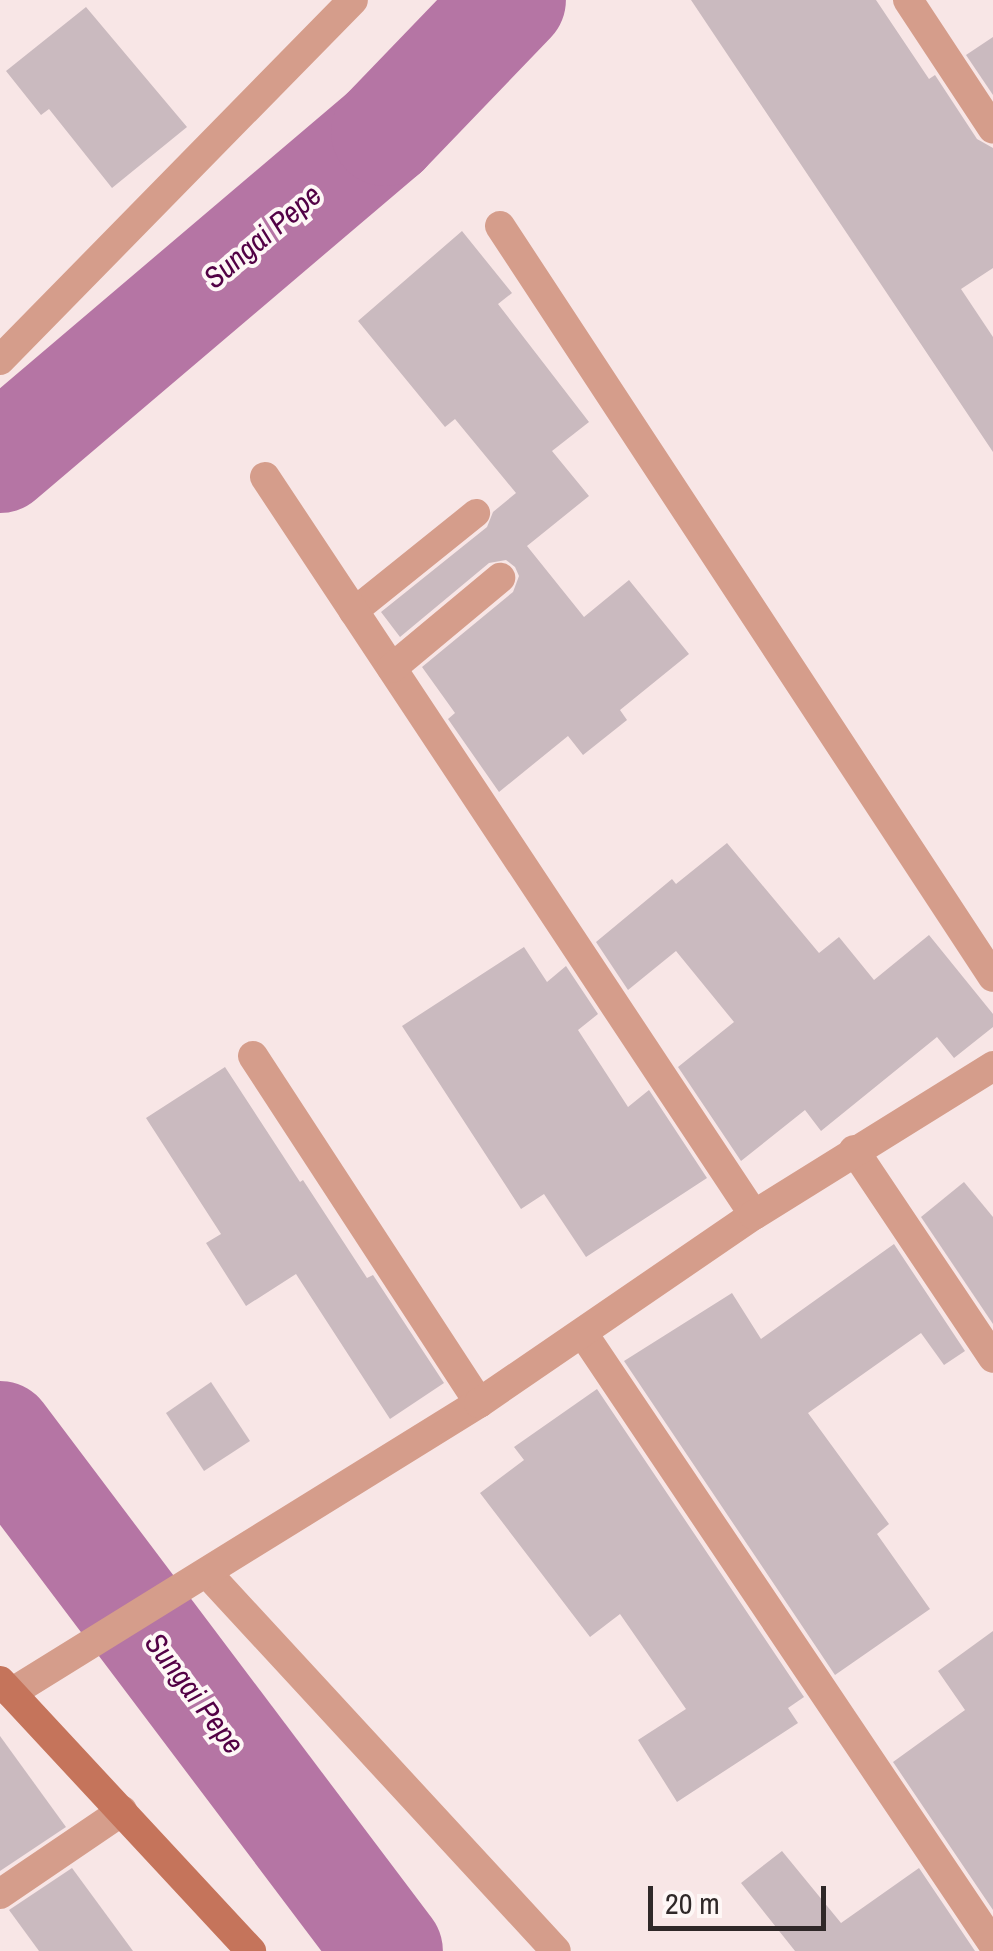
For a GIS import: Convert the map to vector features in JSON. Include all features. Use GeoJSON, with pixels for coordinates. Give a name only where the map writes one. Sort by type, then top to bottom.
{"type":"FeatureCollection","features":[{"type":"Feature","properties":{"kind":"main road"},"geometry":{"type":"LineString","coordinates":[[6,1687],[251,1951]]}},
{"type":"Feature","properties":{"kind":"street"},"geometry":{"type":"LineString","coordinates":[[0,360],[353,0]]}},
{"type":"Feature","properties":{"kind":"street"},"geometry":{"type":"LineString","coordinates":[[908,0],[993,129]]}},
{"type":"Feature","properties":{"kind":"street"},"geometry":{"type":"LineString","coordinates":[[500,226],[993,977]]}},
{"type":"Feature","properties":{"kind":"street"},"geometry":{"type":"LineString","coordinates":[[265,478],[754,1215]]}},
{"type":"Feature","properties":{"kind":"street"},"geometry":{"type":"LineString","coordinates":[[392,668],[500,578]]}},
{"type":"Feature","properties":{"kind":"street"},"geometry":{"type":"LineString","coordinates":[[254,1056],[479,1403]]}},
{"type":"Feature","properties":{"kind":"street"},"geometry":{"type":"LineString","coordinates":[[6,1687],[71,1654],[207,1573],[479,1403],[584,1335],[754,1215],[993,1066]]}},
{"type":"Feature","properties":{"kind":"street"},"geometry":{"type":"LineString","coordinates":[[854,1150],[993,1358]]}},
{"type":"Feature","properties":{"kind":"street"},"geometry":{"type":"LineString","coordinates":[[584,1335],[993,1944]]}},
{"type":"Feature","properties":{"kind":"street"},"geometry":{"type":"LineString","coordinates":[[207,1573],[235,1598],[364,1747],[556,1951]]}},
{"type":"Feature","properties":{"kind":"street"},"geometry":{"type":"LineString","coordinates":[[0,1894],[122,1811]]}},
{"type":"Feature","properties":{"kind":"lane"},"geometry":{"type":"LineString","coordinates":[[353,612],[476,512]]}},
{"type":"Feature","properties":{"kind":"building"},"geometry":{"type":"Polygon","coordinates":[[[691,0],[876,0],[929,79],[935,75],[977,139],[993,148],[993,268],[961,289],[993,337],[993,452],[691,0]]]}},
{"type":"Feature","properties":{"kind":"building"},"geometry":{"type":"Polygon","coordinates":[[[86,7],[187,127],[112,188],[49,109],[41,115],[6,71],[86,7]]]}},
{"type":"Feature","properties":{"kind":"building"},"geometry":{"type":"Polygon","coordinates":[[[993,37],[993,95],[966,55],[993,37]]]}},
{"type":"Feature","properties":{"kind":"building"},"geometry":{"type":"Polygon","coordinates":[[[462,231],[512,293],[498,304],[589,422],[552,451],[589,496],[527,546],[584,617],[629,580],[689,654],[620,710],[627,720],[583,755],[568,736],[499,792],[448,719],[455,713],[422,667],[513,592],[519,576],[515,567],[506,560],[489,563],[400,637],[381,612],[487,527],[493,512],[516,493],[455,419],[445,427],[358,321],[462,231]]]}},
{"type":"Feature","properties":{"kind":"building"},"geometry":{"type":"Polygon","coordinates":[[[727,843],[819,953],[839,937],[874,980],[929,935],[993,1014],[993,1027],[954,1058],[937,1037],[821,1131],[805,1110],[741,1161],[678,1067],[734,1022],[676,951],[628,990],[596,942],[672,879],[676,884],[727,843]]]}},
{"type":"Feature","properties":{"kind":"building"},"geometry":{"type":"Polygon","coordinates":[[[524,947],[547,982],[566,966],[598,1014],[578,1030],[628,1107],[649,1090],[707,1178],[586,1257],[544,1194],[521,1209],[402,1026],[524,947]]]}},
{"type":"Feature","properties":{"kind":"building"},"geometry":{"type":"Polygon","coordinates":[[[225,1067],[300,1182],[303,1180],[367,1278],[373,1275],[444,1383],[390,1419],[296,1274],[246,1306],[206,1243],[221,1234],[146,1118],[225,1067]]]}},
{"type":"Feature","properties":{"kind":"building"},"geometry":{"type":"Polygon","coordinates":[[[964,1182],[993,1217],[993,1324],[921,1217],[964,1182]]]}},
{"type":"Feature","properties":{"kind":"building"},"geometry":{"type":"Polygon","coordinates":[[[894,1244],[965,1351],[944,1365],[921,1333],[808,1413],[889,1524],[877,1534],[930,1609],[835,1675],[624,1361],[732,1293],[761,1339],[894,1244]]]}},
{"type":"Feature","properties":{"kind":"building"},"geometry":{"type":"Polygon","coordinates":[[[211,1382],[250,1441],[204,1471],[166,1413],[211,1382]]]}},
{"type":"Feature","properties":{"kind":"building"},"geometry":{"type":"Polygon","coordinates":[[[597,1389],[804,1697],[788,1708],[798,1723],[677,1802],[638,1740],[686,1709],[620,1614],[590,1637],[480,1493],[524,1460],[514,1447],[597,1389]]]}},
{"type":"Feature","properties":{"kind":"building"},"geometry":{"type":"Polygon","coordinates":[[[993,1631],[993,1910],[893,1762],[965,1710],[938,1671],[993,1631]]]}},
{"type":"Feature","properties":{"kind":"building"},"geometry":{"type":"Polygon","coordinates":[[[0,1736],[66,1827],[0,1871],[0,1736]]]}},
{"type":"Feature","properties":{"kind":"building"},"geometry":{"type":"Polygon","coordinates":[[[782,1851],[841,1923],[919,1868],[975,1951],[795,1951],[741,1883],[782,1851]]]}},
{"type":"Feature","properties":{"kind":"building"},"geometry":{"type":"Polygon","coordinates":[[[72,1868],[133,1951],[39,1951],[9,1910],[72,1868]]]}},
{"type":"Feature","properties":{"kind":"waterway","name":"Sungai Pepe"},"geometry":{"type":"LineString","coordinates":[[0,459],[385,132],[512,0]]}},
{"type":"Feature","properties":{"kind":"waterway","name":"Sungai Pepe"},"geometry":{"type":"LineString","coordinates":[[0,1435],[389,1951]]}}]}
